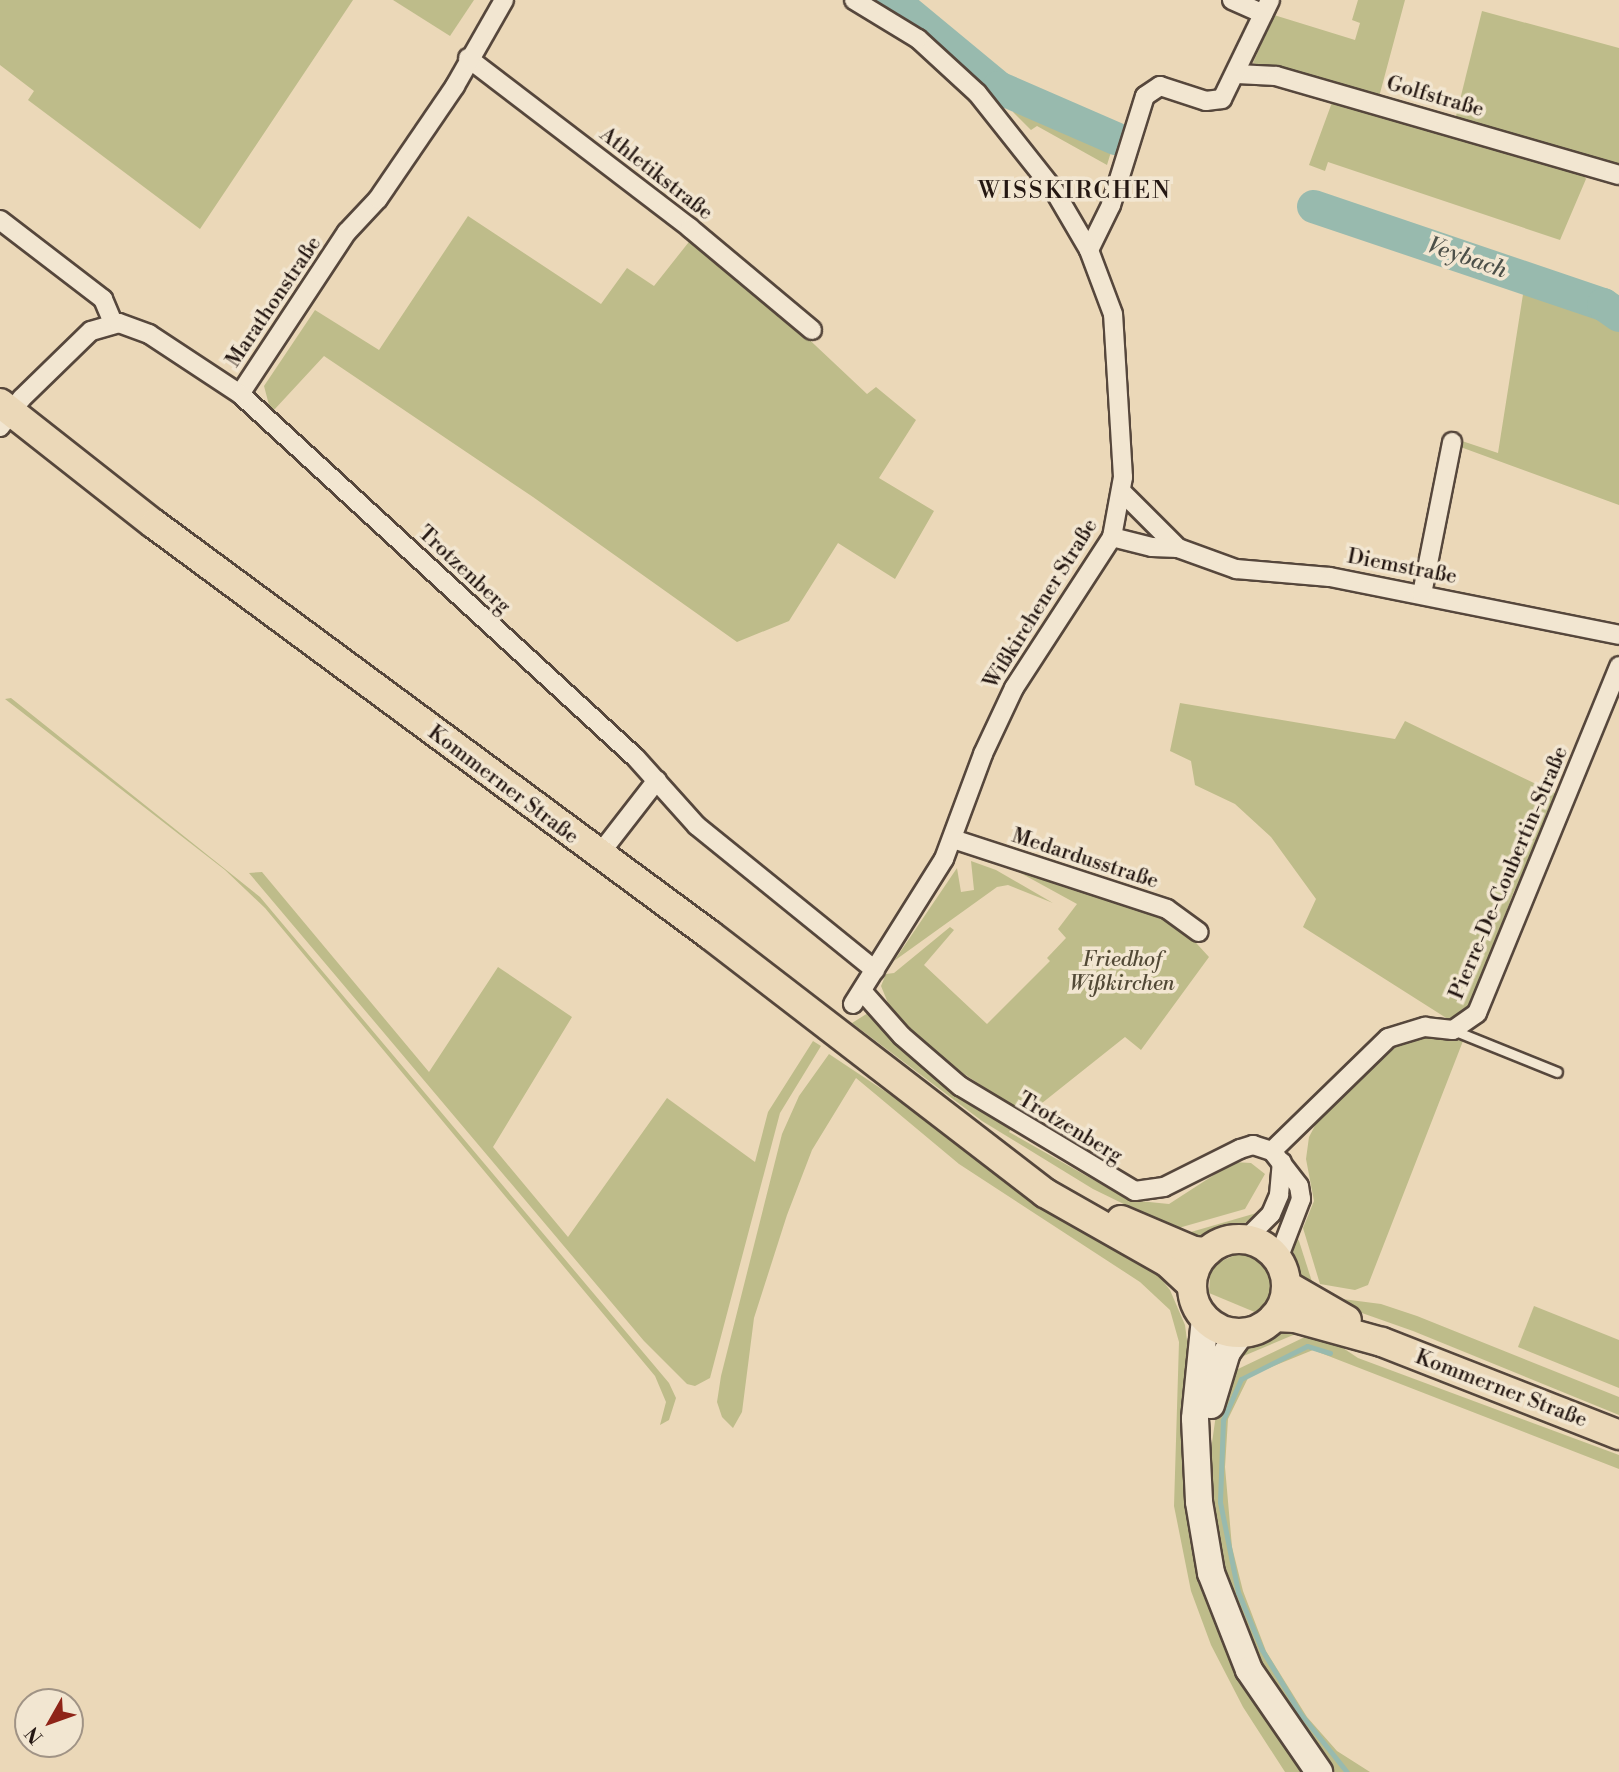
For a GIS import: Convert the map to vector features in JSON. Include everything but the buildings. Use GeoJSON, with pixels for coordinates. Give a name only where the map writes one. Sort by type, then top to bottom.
{"type":"FeatureCollection","features":[{"type":"Feature","properties":{"kind":"main road","name":"Kommerner Straße"},"geometry":{"type":"LineString","coordinates":[[4,414],[1054,1199],[1168,1263],[1192,1285]]}},
{"type":"Feature","properties":{"kind":"main road","name":"Kommerner Straße"},"geometry":{"type":"LineString","coordinates":[[1009,1163],[1171,1242],[1207,1252]]}},
{"type":"Feature","properties":{"kind":"main road"},"geometry":{"type":"LineString","coordinates":[[1205,1318],[1219,1328],[1241,1333],[1259,1328],[1274,1318],[1282,1272],[1264,1246],[1246,1239],[1224,1241],[1207,1252],[1196,1267],[1192,1285],[1205,1318],[1195,1419],[1199,1444],[1203,1535],[1222,1607],[1266,1699],[1319,1772]]}},
{"type":"Feature","properties":{"kind":"main road","name":"Kommerner Straße"},"geometry":{"type":"LineString","coordinates":[[1282,1272],[1382,1342]]}},
{"type":"Feature","properties":{"kind":"main road","name":"Kommerner Straße"},"geometry":{"type":"LineString","coordinates":[[1274,1318],[1295,1318],[1382,1342],[1619,1435]]}},
{"type":"Feature","properties":{"kind":"main road"},"geometry":{"type":"LineString","coordinates":[[1199,1444],[1220,1370],[1241,1333]]}},
{"type":"Feature","properties":{"kind":"street","name":"Marathonstraße"},"geometry":{"type":"LineString","coordinates":[[113,323],[137,327],[240,394],[347,232],[378,199],[455,86],[468,58],[504,0]]}},
{"type":"Feature","properties":{"kind":"street","name":"Wißkirchener Straße"},"geometry":{"type":"LineString","coordinates":[[854,0],[877,5],[937,54],[977,93],[1054,190],[1089,250],[1113,314],[1123,493],[1112,537],[1014,688],[983,754],[953,839],[858,998]]}},
{"type":"Feature","properties":{"kind":"street"},"geometry":{"type":"LineString","coordinates":[[1089,250],[1111,205],[1128,140],[1145,96],[1155,88],[1217,101],[1226,95],[1266,7],[1232,0]]}},
{"type":"Feature","properties":{"kind":"street","name":"Athletikstraße"},"geometry":{"type":"LineString","coordinates":[[468,58],[690,228],[812,330]]}},
{"type":"Feature","properties":{"kind":"street","name":"Golfstraße"},"geometry":{"type":"LineString","coordinates":[[1237,74],[1290,80],[1619,175]]}},
{"type":"Feature","properties":{"kind":"street"},"geometry":{"type":"LineString","coordinates":[[4,414],[83,336],[113,323],[103,299],[5,224]]}},
{"type":"Feature","properties":{"kind":"street","name":"Trotzenberg"},"geometry":{"type":"LineString","coordinates":[[240,394],[657,780],[697,826],[747,870],[874,970]]}},
{"type":"Feature","properties":{"kind":"street"},"geometry":{"type":"LineString","coordinates":[[1422,594],[1452,442]]}},
{"type":"Feature","properties":{"kind":"street","name":"Diemstraße"},"geometry":{"type":"LineString","coordinates":[[1123,493],[1178,548]]}},
{"type":"Feature","properties":{"kind":"street","name":"Diemstraße"},"geometry":{"type":"LineString","coordinates":[[1112,537],[1152,547],[1178,548],[1236,569],[1330,577],[1619,635]]}},
{"type":"Feature","properties":{"kind":"street","name":"Pierre-De-Coubertin-Straße"},"geometry":{"type":"LineString","coordinates":[[1277,1157],[1388,1038],[1425,1027],[1453,1030],[1477,1013],[1619,666]]}},
{"type":"Feature","properties":{"kind":"street"},"geometry":{"type":"LineString","coordinates":[[598,856],[657,780]]}},
{"type":"Feature","properties":{"kind":"street","name":"Medardusstraße"},"geometry":{"type":"LineString","coordinates":[[953,839],[1167,909],[1199,932]]}},
{"type":"Feature","properties":{"kind":"street","name":"Trotzenberg"},"geometry":{"type":"LineString","coordinates":[[858,998],[960,1086],[1135,1191],[1164,1188],[1253,1145],[1277,1157]]}},
{"type":"Feature","properties":{"kind":"street"},"geometry":{"type":"LineString","coordinates":[[1246,1239],[1271,1214],[1279,1195],[1277,1157]]}},
{"type":"Feature","properties":{"kind":"street"},"geometry":{"type":"LineString","coordinates":[[1277,1157],[1298,1186],[1301,1199],[1282,1272]]}},
{"type":"Feature","properties":{"kind":"lane"},"geometry":{"type":"LineString","coordinates":[[1453,1030],[1557,1072]]}},
{"type":"Feature","properties":{"kind":"green space"},"geometry":{"type":"Polygon","coordinates":[[[0,0],[353,0],[200,229],[28,100],[34,91],[0,65],[0,0]]]}},
{"type":"Feature","properties":{"kind":"green space"},"geometry":{"type":"Polygon","coordinates":[[[393,0],[474,0],[450,36],[393,0]]]}},
{"type":"Feature","properties":{"kind":"green space"},"geometry":{"type":"Polygon","coordinates":[[[1358,0],[1405,0],[1379,97],[1253,63],[1274,15],[1355,40],[1360,23],[1352,20],[1358,0]]]}},
{"type":"Feature","properties":{"kind":"green space"},"geometry":{"type":"Polygon","coordinates":[[[1482,11],[1619,48],[1619,169],[1455,120],[1482,11]]]}},
{"type":"Feature","properties":{"kind":"green space"},"geometry":{"type":"Polygon","coordinates":[[[1334,97],[1581,170],[1586,179],[1560,240],[1328,162],[1325,171],[1309,165],[1334,97]]]}},
{"type":"Feature","properties":{"kind":"green space"},"geometry":{"type":"Polygon","coordinates":[[[1024,105],[1114,142],[1107,165],[1037,126],[1031,130],[1013,112],[1024,105]]]}},
{"type":"Feature","properties":{"kind":"green space"},"geometry":{"type":"Polygon","coordinates":[[[1315,202],[1619,304],[1619,505],[1455,445],[1456,439],[1498,453],[1524,288],[1311,213],[1315,202]]]}},
{"type":"Feature","properties":{"kind":"green space"},"geometry":{"type":"Polygon","coordinates":[[[468,216],[601,304],[627,268],[654,286],[692,238],[764,297],[867,394],[876,387],[916,420],[879,478],[934,511],[895,579],[838,543],[789,621],[737,642],[533,497],[324,356],[274,410],[269,405],[264,386],[315,310],[379,350],[468,216]]]}},
{"type":"Feature","properties":{"kind":"green space"},"geometry":{"type":"Polygon","coordinates":[[[11,698],[260,897],[669,1383],[676,1398],[669,1420],[660,1425],[666,1402],[655,1376],[265,908],[225,870],[5,699],[11,698]]]}},
{"type":"Feature","properties":{"kind":"green space"},"geometry":{"type":"Polygon","coordinates":[[[1180,703],[1395,739],[1405,721],[1559,795],[1531,864],[1514,891],[1470,1007],[1451,1021],[1303,927],[1316,899],[1271,837],[1235,804],[1195,785],[1191,761],[1170,751],[1180,703]]]}},
{"type":"Feature","properties":{"kind":"green space"},"geometry":{"type":"Polygon","coordinates":[[[971,861],[996,870],[1053,903],[1008,885],[997,887],[894,961],[957,868],[961,892],[974,890],[971,861]]]}},
{"type":"Feature","properties":{"kind":"green space","name":"Friedhof Wißkirchen"},"geometry":{"type":"Polygon","coordinates":[[[1006,865],[1176,921],[1209,957],[1141,1050],[1125,1037],[1027,1115],[964,1074],[912,1032],[888,1003],[881,986],[886,974],[894,973],[950,927],[954,930],[924,965],[987,1024],[1050,961],[1047,958],[1066,938],[1058,929],[1077,904],[1006,865]]]}},
{"type":"Feature","properties":{"kind":"green space"},"geometry":{"type":"Polygon","coordinates":[[[262,872],[429,1072],[498,967],[572,1017],[493,1147],[568,1237],[667,1098],[755,1162],[768,1112],[813,1041],[821,1046],[780,1113],[710,1378],[695,1386],[687,1384],[644,1341],[249,873],[262,872]]]}},
{"type":"Feature","properties":{"kind":"green space"},"geometry":{"type":"Polygon","coordinates":[[[868,1013],[1012,1127],[1009,1132],[1129,1200],[1169,1204],[1234,1162],[1251,1163],[1265,1174],[1245,1209],[1175,1229],[1093,1189],[982,1121],[852,1023],[868,1013]]]}},
{"type":"Feature","properties":{"kind":"green space"},"geometry":{"type":"Polygon","coordinates":[[[1420,1034],[1463,1041],[1368,1285],[1355,1290],[1320,1284],[1303,1228],[1314,1201],[1306,1159],[1309,1137],[1319,1118],[1389,1049],[1420,1034]]]}},
{"type":"Feature","properties":{"kind":"green space"},"geometry":{"type":"Polygon","coordinates":[[[829,1054],[1155,1271],[1170,1290],[1185,1325],[1191,1371],[1185,1488],[1201,1582],[1240,1678],[1301,1772],[1285,1772],[1243,1707],[1211,1645],[1191,1591],[1174,1506],[1179,1342],[1170,1310],[1140,1282],[959,1164],[856,1078],[812,1150],[787,1215],[754,1318],[742,1412],[733,1428],[722,1417],[717,1402],[721,1376],[782,1134],[799,1096],[829,1054]]]}},
{"type":"Feature","properties":{"kind":"green space"},"geometry":{"type":"Polygon","coordinates":[[[1260,1212],[1242,1225],[1205,1236],[1184,1234],[1260,1212]]]}},
{"type":"Feature","properties":{"kind":"green space"},"geometry":{"type":"Polygon","coordinates":[[[1296,1236],[1314,1288],[1300,1278],[1293,1251],[1296,1236]]]}},
{"type":"Feature","properties":{"kind":"green space"},"geometry":{"type":"Polygon","coordinates":[[[1240,1253],[1258,1259],[1270,1275],[1271,1294],[1257,1313],[1209,1293],[1210,1275],[1217,1263],[1240,1253]]]}},
{"type":"Feature","properties":{"kind":"green space"},"geometry":{"type":"Polygon","coordinates":[[[1327,1297],[1381,1304],[1417,1316],[1619,1397],[1619,1415],[1413,1331],[1325,1300],[1327,1297]]]}},
{"type":"Feature","properties":{"kind":"green space"},"geometry":{"type":"Polygon","coordinates":[[[1534,1306],[1619,1340],[1619,1388],[1518,1347],[1534,1306]]]}},
{"type":"Feature","properties":{"kind":"green space"},"geometry":{"type":"Polygon","coordinates":[[[1288,1330],[1298,1333],[1234,1360],[1246,1346],[1288,1330]]]}},
{"type":"Feature","properties":{"kind":"green space"},"geometry":{"type":"Polygon","coordinates":[[[1311,1334],[1328,1338],[1358,1358],[1619,1455],[1619,1469],[1313,1350],[1249,1376],[1228,1419],[1225,1467],[1232,1547],[1243,1591],[1266,1651],[1307,1717],[1337,1751],[1370,1772],[1335,1772],[1256,1656],[1222,1567],[1213,1519],[1211,1450],[1218,1400],[1238,1369],[1311,1334]]]}},
{"type":"Feature","properties":{"kind":"waterway","name":"Veybach"},"geometry":{"type":"LineString","coordinates":[[893,0],[998,87],[1115,138]]}},
{"type":"Feature","properties":{"kind":"waterway","name":"Veybach"},"geometry":{"type":"LineString","coordinates":[[1313,206],[1603,304],[1619,315]]}},
{"type":"Feature","properties":{"kind":"waterway"},"geometry":{"type":"LineString","coordinates":[[1330,1353],[1307,1346],[1241,1379],[1223,1420],[1220,1502],[1238,1592],[1262,1650],[1300,1713],[1347,1772]]}},
{"type":"Feature","properties":{"kind":"district","name":"WISSKIRCHEN"},"geometry":{"type":"Point","coordinates":[1075,192]}}]}
